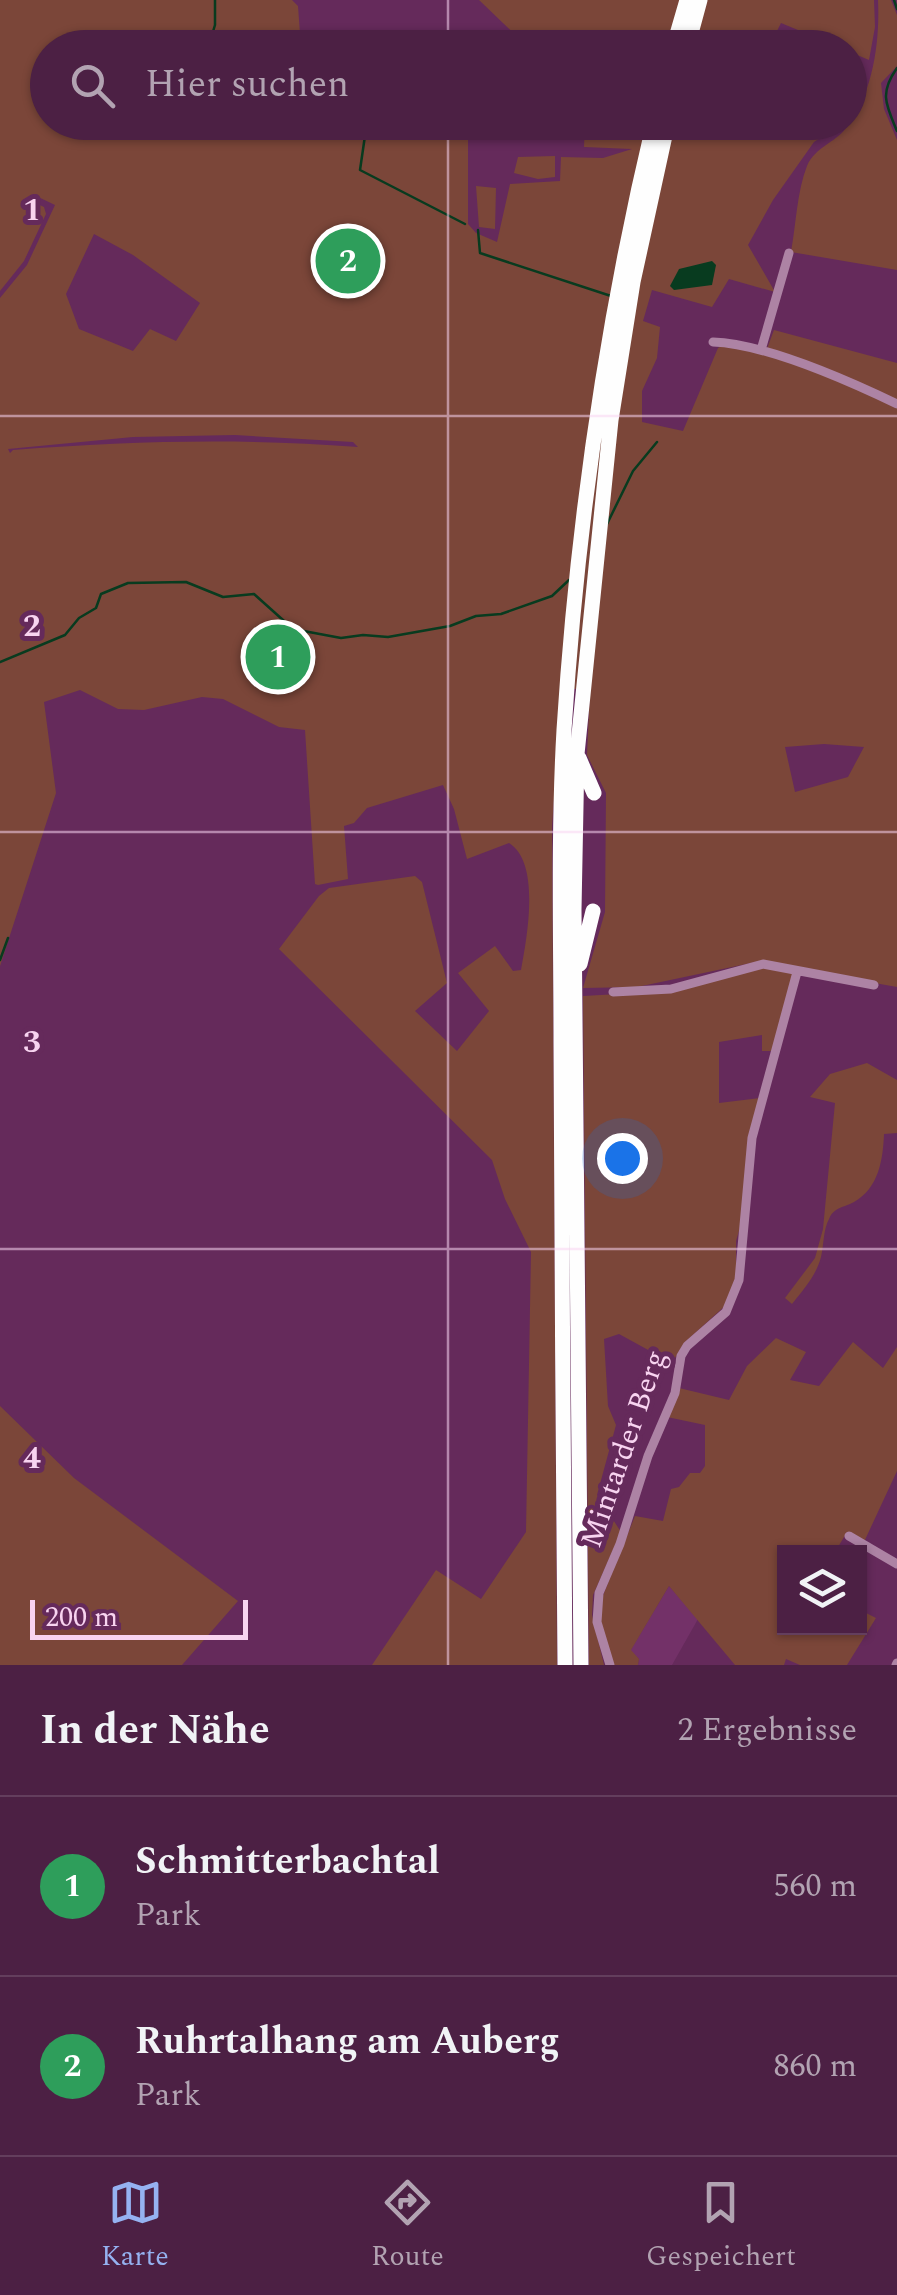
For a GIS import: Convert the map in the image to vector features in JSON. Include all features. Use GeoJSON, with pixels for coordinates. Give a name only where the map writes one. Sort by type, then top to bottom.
{"type":"FeatureCollection","features":[{"type":"Feature","properties":{"kind":"highway"},"geometry":{"type":"LineString","coordinates":[[678,30],[686,0]]}},
{"type":"Feature","properties":{"kind":"highway"},"geometry":{"type":"LineString","coordinates":[[692,30],[700,0]]}},
{"type":"Feature","properties":{"kind":"highway"},"geometry":{"type":"LineString","coordinates":[[565,1665],[560,922],[576,688],[581,534],[619,280],[650,140]]}},
{"type":"Feature","properties":{"kind":"highway"},"geometry":{"type":"LineString","coordinates":[[581,1665],[574,988],[576,688],[618,374],[664,140]]}},
{"type":"Feature","properties":{"kind":"highway"},"geometry":{"type":"LineString","coordinates":[[577,754],[594,793]]}},
{"type":"Feature","properties":{"kind":"highway"},"geometry":{"type":"LineString","coordinates":[[574,988],[593,911]]}},
{"type":"Feature","properties":{"kind":"street"},"geometry":{"type":"LineString","coordinates":[[761,350],[789,253]]}},
{"type":"Feature","properties":{"kind":"street"},"geometry":{"type":"LineString","coordinates":[[713,342],[761,350],[835,375],[897,404]]}},
{"type":"Feature","properties":{"kind":"street"},"geometry":{"type":"LineString","coordinates":[[613,992],[672,989],[763,964],[874,985]]}},
{"type":"Feature","properties":{"kind":"street","name":"Mintarder Berg"},"geometry":{"type":"LineString","coordinates":[[610,1665],[597,1622],[598,1593],[620,1544],[648,1456],[674,1393],[681,1356],[686,1346],[726,1312],[733,1300],[739,1280],[752,1138],[797,972]]}},
{"type":"Feature","properties":{"kind":"street"},"geometry":{"type":"LineString","coordinates":[[849,1536],[897,1564]]}},
{"type":"Feature","properties":{"kind":"shaded area"},"geometry":{"type":"Polygon","coordinates":[[[0,0],[292,0],[298,6],[300,30],[30,30],[30,140],[468,140],[468,224],[476,233],[497,242],[510,184],[560,181],[561,157],[603,158],[632,149],[584,147],[584,140],[817,140],[773,200],[748,245],[775,292],[729,279],[712,307],[652,290],[643,321],[660,327],[657,358],[642,391],[642,422],[683,431],[718,348],[723,345],[765,354],[774,330],[897,363],[897,987],[796,969],[775,1051],[762,1051],[762,1035],[719,1042],[719,1103],[760,1098],[736,1241],[736,1281],[727,1304],[684,1343],[672,1363],[619,1334],[604,1339],[608,1406],[616,1425],[597,1495],[621,1532],[593,1595],[592,1615],[604,1665],[589,1665],[583,996],[672,991],[765,960],[637,987],[583,988],[605,912],[606,793],[587,755],[590,689],[562,689],[552,826],[557,1665],[372,1665],[436,1570],[481,1599],[526,1532],[531,1252],[505,1199],[492,1160],[279,949],[329,888],[415,876],[422,882],[447,983],[415,1011],[457,1051],[489,1011],[458,973],[495,946],[513,971],[521,970],[529,902],[525,867],[509,843],[467,859],[454,809],[443,785],[367,808],[354,823],[344,826],[348,879],[315,884],[305,730],[279,727],[223,699],[202,697],[144,710],[118,709],[80,690],[44,702],[56,793],[0,966],[0,298],[27,265],[55,205],[34,195],[31,201],[44,207],[46,214],[24,261],[0,291],[0,0]],[[94,234],[66,294],[79,329],[133,351],[150,329],[176,341],[200,303],[133,255],[94,234]],[[235,435],[133,437],[8,449],[10,453],[57,447],[185,442],[358,447],[353,442],[235,435]],[[785,747],[795,792],[848,777],[864,747],[785,747]]]}},
{"type":"Feature","properties":{"kind":"shaded area"},"geometry":{"type":"Polygon","coordinates":[[[479,0],[874,0],[875,27],[869,60],[867,30],[798,30],[781,23],[778,30],[510,30],[479,0]]]}},
{"type":"Feature","properties":{"kind":"shaded area"},"geometry":{"type":"Polygon","coordinates":[[[878,0],[891,0],[897,15],[897,66],[881,83],[884,109],[897,140],[897,270],[791,252],[804,176],[815,154],[833,140],[867,140],[867,89],[878,33],[878,0]]]}},
{"type":"Feature","properties":{"kind":"shaded area"},"geometry":{"type":"Polygon","coordinates":[[[555,156],[555,177],[538,179],[514,173],[518,157],[555,156]]]}},
{"type":"Feature","properties":{"kind":"shaded area"},"geometry":{"type":"Polygon","coordinates":[[[476,186],[496,188],[495,229],[479,227],[476,186]]]}},
{"type":"Feature","properties":{"kind":"shaded area"},"geometry":{"type":"Polygon","coordinates":[[[712,261],[716,265],[712,285],[674,290],[670,286],[679,269],[712,261]]]}},
{"type":"Feature","properties":{"kind":"shaded area"},"geometry":{"type":"Polygon","coordinates":[[[867,1063],[897,1080],[897,1133],[884,1134],[881,1163],[869,1189],[831,1215],[819,1264],[792,1304],[785,1298],[815,1258],[823,1229],[835,1103],[810,1097],[830,1074],[867,1063]]]}},
{"type":"Feature","properties":{"kind":"shaded area"},"geometry":{"type":"Polygon","coordinates":[[[776,1338],[806,1352],[790,1380],[819,1386],[853,1342],[883,1368],[897,1347],[897,1471],[864,1542],[847,1532],[839,1545],[777,1545],[777,1635],[866,1635],[847,1665],[800,1665],[786,1659],[784,1665],[735,1665],[669,1586],[631,1650],[639,1659],[638,1665],[613,1665],[599,1620],[602,1598],[635,1516],[663,1521],[671,1489],[705,1466],[705,1425],[667,1417],[679,1388],[729,1400],[747,1366],[776,1338]]]}},
{"type":"Feature","properties":{"kind":"shaded area"},"geometry":{"type":"Polygon","coordinates":[[[0,1406],[74,1478],[238,1601],[182,1665],[0,1665],[0,1406]]]}},
{"type":"Feature","properties":{"kind":"shaded area"},"geometry":{"type":"Polygon","coordinates":[[[669,1586],[698,1619],[672,1665],[638,1665],[639,1659],[630,1651],[669,1586]]]}},
{"type":"Feature","properties":{"kind":"shaded area"},"geometry":{"type":"Polygon","coordinates":[[[867,1614],[876,1618],[867,1633],[867,1614]]]}},
{"type":"Feature","properties":{"kind":"waterway"},"geometry":{"type":"LineString","coordinates":[[213,30],[215,0]]}},
{"type":"Feature","properties":{"kind":"waterway"},"geometry":{"type":"LineString","coordinates":[[894,0],[897,9]]}},
{"type":"Feature","properties":{"kind":"waterway"},"geometry":{"type":"LineString","coordinates":[[897,68],[886,92],[897,131]]}},
{"type":"Feature","properties":{"kind":"waterway"},"geometry":{"type":"LineString","coordinates":[[364,140],[360,170],[465,224]]}},
{"type":"Feature","properties":{"kind":"waterway"},"geometry":{"type":"LineString","coordinates":[[478,230],[480,253],[611,296]]}},
{"type":"Feature","properties":{"kind":"waterway"},"geometry":{"type":"LineString","coordinates":[[607,524],[633,471],[657,442]]}},
{"type":"Feature","properties":{"kind":"waterway"},"geometry":{"type":"LineString","coordinates":[[0,662],[65,635],[79,618],[96,608],[101,594],[128,583],[186,582],[223,597],[254,594],[293,629],[341,638],[388,637],[450,626],[476,616],[501,614],[552,596],[569,580]]}},
{"type":"Feature","properties":{"kind":"waterway"},"geometry":{"type":"LineString","coordinates":[[0,960],[8,938]]}},
{"type":"Feature","properties":{"kind":"place","name":"Ruhrtalhang am Auberg"},"geometry":{"type":"Point","coordinates":[348,261]}},
{"type":"Feature","properties":{"kind":"place","name":"Schmitterbachtal"},"geometry":{"type":"Point","coordinates":[278,657]}}]}
